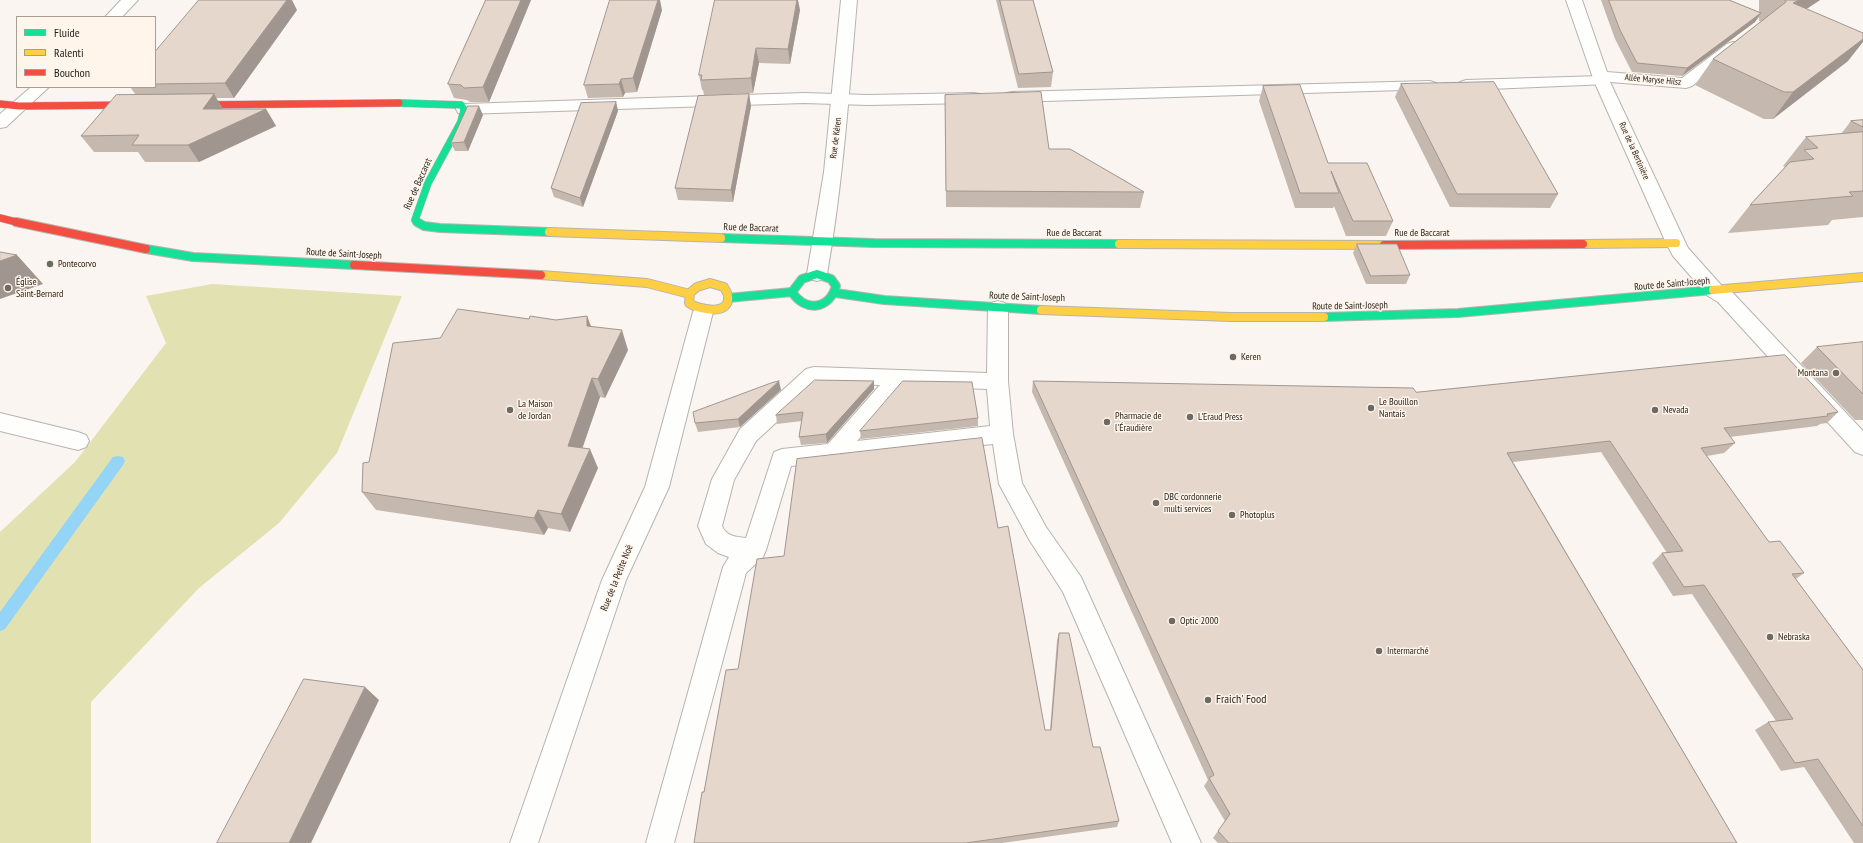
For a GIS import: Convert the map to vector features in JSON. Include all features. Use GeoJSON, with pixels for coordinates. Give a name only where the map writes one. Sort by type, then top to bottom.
{"type":"FeatureCollection","features":[{"type":"Feature","properties":{"kind":"street"},"geometry":{"type":"LineString","coordinates":[[115,16],[130,0]]}},
{"type":"Feature","properties":{"kind":"street","name":"Rue de Kéren"},"geometry":{"type":"LineString","coordinates":[[817,274],[824,242],[840,101],[849,0]]}},
{"type":"Feature","properties":{"kind":"street","name":"Rue de la Bertinière"},"geometry":{"type":"LineString","coordinates":[[1574,0],[1601,78],[1680,251],[1715,291],[1725,297],[1863,446]]}},
{"type":"Feature","properties":{"kind":"street","name":"Allée Maryse Hilsz"},"geometry":{"type":"LineString","coordinates":[[464,109],[804,98],[840,101],[996,98],[1450,85],[1601,78],[1686,84],[1747,36]]}},
{"type":"Feature","properties":{"kind":"street"},"geometry":{"type":"LineString","coordinates":[[0,123],[40,88]]}},
{"type":"Feature","properties":{"kind":"street"},"geometry":{"type":"LineString","coordinates":[[181,105],[450,103],[461,105],[464,109]]}},
{"type":"Feature","properties":{"kind":"street"},"geometry":{"type":"LineString","coordinates":[[0,104],[19,106],[149,105]]}},
{"type":"Feature","properties":{"kind":"street","name":"Rue de Baccarat"},"geometry":{"type":"LineString","coordinates":[[464,109],[461,122],[417,209],[415,220],[424,226],[824,242],[1327,245],[1676,243]]}},
{"type":"Feature","properties":{"kind":"street","name":"Route de Saint-Joseph"},"geometry":{"type":"LineString","coordinates":[[0,218],[98,240],[193,257],[540,275],[647,283],[697,303]]}},
{"type":"Feature","properties":{"kind":"street"},"geometry":{"type":"LineString","coordinates":[[817,274],[826,276],[833,280],[836,286],[836,293],[833,298],[827,303],[813,306],[798,302],[792,292],[794,285],[799,279],[807,275],[817,274]]}},
{"type":"Feature","properties":{"kind":"street","name":"Route de Saint-Joseph"},"geometry":{"type":"LineString","coordinates":[[836,293],[884,300],[998,308],[1230,317],[1362,317],[1458,313],[1863,277]]}},
{"type":"Feature","properties":{"kind":"street"},"geometry":{"type":"LineString","coordinates":[[710,283],[724,287],[728,298],[725,304],[719,308],[697,303],[694,289],[701,285],[710,283]]}},
{"type":"Feature","properties":{"kind":"street"},"geometry":{"type":"LineString","coordinates":[[728,298],[792,292]]}},
{"type":"Feature","properties":{"kind":"street","name":"Rue de la Petite Noë"},"geometry":{"type":"LineString","coordinates":[[524,843],[614,580],[657,487],[697,303]]}},
{"type":"Feature","properties":{"kind":"street"},"geometry":{"type":"LineString","coordinates":[[998,308],[997,381],[1002,434],[1011,484],[1038,534],[1072,585],[1187,843]]}},
{"type":"Feature","properties":{"kind":"street"},"geometry":{"type":"LineString","coordinates":[[754,550],[727,546],[714,537],[710,526],[723,479],[748,436],[814,375],[997,381]]}},
{"type":"Feature","properties":{"kind":"street"},"geometry":{"type":"LineString","coordinates":[[834,452],[899,378]]}},
{"type":"Feature","properties":{"kind":"street"},"geometry":{"type":"LineString","coordinates":[[0,422],[78,441]]}},
{"type":"Feature","properties":{"kind":"street"},"geometry":{"type":"LineString","coordinates":[[660,843],[735,567],[754,550],[782,458],[1002,434]]}},
{"type":"Feature","properties":{"kind":"green space"},"geometry":{"type":"Polygon","coordinates":[[[212,284],[402,296],[337,453],[279,523],[199,588],[91,702],[91,843],[0,843],[0,532],[75,462],[166,343],[146,296],[212,284]]]}},
{"type":"Feature","properties":{"kind":"building"},"geometry":{"type":"Polygon","coordinates":[[[199,0],[287,0],[225,83],[156,84],[156,51],[199,0]]]}},
{"type":"Feature","properties":{"kind":"building"},"geometry":{"type":"Polygon","coordinates":[[[486,0],[521,0],[483,87],[464,88],[461,85],[448,84],[486,0]]]}},
{"type":"Feature","properties":{"kind":"building"},"geometry":{"type":"Polygon","coordinates":[[[610,0],[658,0],[633,78],[621,79],[619,84],[584,85],[610,0]]]}},
{"type":"Feature","properties":{"kind":"building"},"geometry":{"type":"Polygon","coordinates":[[[715,0],[797,0],[788,49],[756,48],[751,78],[701,80],[702,75],[699,75],[715,0]]]}},
{"type":"Feature","properties":{"kind":"building"},"geometry":{"type":"Polygon","coordinates":[[[1000,0],[1033,0],[1053,72],[1019,74],[1000,0]]]}},
{"type":"Feature","properties":{"kind":"building"},"geometry":{"type":"Polygon","coordinates":[[[1609,0],[1729,0],[1761,13],[1687,68],[1637,63],[1620,30],[1609,0]]]}},
{"type":"Feature","properties":{"kind":"building"},"geometry":{"type":"Polygon","coordinates":[[[1785,0],[1799,0],[1793,3],[1863,33],[1863,39],[1793,92],[1784,92],[1713,59],[1786,2],[1785,0]]]}},
{"type":"Feature","properties":{"kind":"building"},"geometry":{"type":"Polygon","coordinates":[[[1494,82],[1558,194],[1457,194],[1401,84],[1494,82]]]}},
{"type":"Feature","properties":{"kind":"building"},"geometry":{"type":"Polygon","coordinates":[[[1300,85],[1328,163],[1367,163],[1393,221],[1353,221],[1331,171],[1339,193],[1300,193],[1263,86],[1300,85]]]}},
{"type":"Feature","properties":{"kind":"building"},"geometry":{"type":"Polygon","coordinates":[[[1041,92],[1049,149],[1070,149],[1144,192],[946,191],[945,95],[1041,92]]]}},
{"type":"Feature","properties":{"kind":"building"},"geometry":{"type":"Polygon","coordinates":[[[214,94],[203,109],[266,109],[188,145],[132,145],[139,135],[81,136],[116,95],[214,94]]]}},
{"type":"Feature","properties":{"kind":"building"},"geometry":{"type":"Polygon","coordinates":[[[749,94],[731,190],[675,188],[698,96],[749,94]]]}},
{"type":"Feature","properties":{"kind":"building"},"geometry":{"type":"Polygon","coordinates":[[[616,102],[580,198],[551,188],[581,103],[616,102]]]}},
{"type":"Feature","properties":{"kind":"building"},"geometry":{"type":"Polygon","coordinates":[[[468,106],[479,106],[464,142],[451,143],[468,106]]]}},
{"type":"Feature","properties":{"kind":"building"},"geometry":{"type":"Polygon","coordinates":[[[1863,120],[1863,127],[1851,121],[1863,120]]]}},
{"type":"Feature","properties":{"kind":"building"},"geometry":{"type":"Polygon","coordinates":[[[1863,132],[1863,191],[1849,192],[1853,196],[1750,205],[1790,162],[1814,159],[1804,150],[1818,148],[1806,137],[1863,132]]]}},
{"type":"Feature","properties":{"kind":"building"},"geometry":{"type":"Polygon","coordinates":[[[1357,244],[1397,244],[1410,275],[1371,276],[1357,244]]]}},
{"type":"Feature","properties":{"kind":"building"},"geometry":{"type":"Polygon","coordinates":[[[0,252],[17,255],[0,261],[0,252]]]}},
{"type":"Feature","properties":{"kind":"building","name":"La Maison de Jordan"},"geometry":{"type":"Polygon","coordinates":[[[458,309],[529,319],[530,316],[556,320],[587,316],[587,326],[622,330],[598,379],[592,378],[568,446],[590,449],[561,514],[538,510],[534,518],[362,492],[363,463],[369,462],[393,343],[440,338],[458,309]]]}},
{"type":"Feature","properties":{"kind":"building"},"geometry":{"type":"Polygon","coordinates":[[[1863,342],[1863,394],[1817,347],[1863,342]]]}},
{"type":"Feature","properties":{"kind":"building","name":"Intermarché"},"geometry":{"type":"Polygon","coordinates":[[[1785,355],[1838,412],[1827,414],[1828,416],[1724,428],[1735,443],[1701,448],[1769,542],[1780,541],[1804,573],[1792,574],[1863,670],[1863,826],[1818,759],[1795,763],[1768,722],[1793,719],[1704,585],[1684,587],[1662,553],[1683,551],[1610,441],[1507,453],[1737,843],[1229,843],[1218,831],[1230,814],[1209,778],[1214,775],[1033,381],[1413,388],[1416,392],[1785,355]]]}},
{"type":"Feature","properties":{"kind":"building"},"geometry":{"type":"Polygon","coordinates":[[[815,380],[874,381],[826,434],[799,437],[803,412],[776,415],[815,380]]]}},
{"type":"Feature","properties":{"kind":"building"},"geometry":{"type":"Polygon","coordinates":[[[779,381],[738,419],[695,423],[693,412],[779,381]]]}},
{"type":"Feature","properties":{"kind":"building"},"geometry":{"type":"Polygon","coordinates":[[[903,381],[972,382],[978,418],[860,431],[903,381]]]}},
{"type":"Feature","properties":{"kind":"building"},"geometry":{"type":"Polygon","coordinates":[[[982,438],[998,528],[1008,526],[1045,730],[1051,730],[1059,633],[1069,633],[1093,747],[1100,747],[1119,821],[966,843],[694,843],[702,792],[704,792],[726,670],[738,669],[757,559],[784,556],[797,459],[982,438]]]}},
{"type":"Feature","properties":{"kind":"building"},"geometry":{"type":"Polygon","coordinates":[[[304,679],[365,687],[289,843],[217,843],[304,679]]]}},
{"type":"Feature","properties":{"kind":"waterway"},"geometry":{"type":"LineString","coordinates":[[0,624],[118,461]]}},
{"type":"Feature","properties":{"kind":"traffic: fast"},"geometry":{"type":"LineString","coordinates":[[399,103],[437,103],[461,105],[464,109],[461,122],[428,183],[415,220],[424,226],[440,228],[549,232]]}},
{"type":"Feature","properties":{"kind":"traffic: fast"},"geometry":{"type":"LineString","coordinates":[[721,238],[874,243],[1119,244]]}},
{"type":"Feature","properties":{"kind":"traffic: fast"},"geometry":{"type":"LineString","coordinates":[[146,249],[193,257],[354,265]]}},
{"type":"Feature","properties":{"kind":"traffic: fast"},"geometry":{"type":"LineString","coordinates":[[817,274],[831,279],[836,286],[832,296],[827,301],[817,306],[805,305],[799,301],[792,292],[796,284],[802,279],[817,274]]}},
{"type":"Feature","properties":{"kind":"traffic: fast"},"geometry":{"type":"LineString","coordinates":[[1324,317],[1458,313],[1713,290]]}},
{"type":"Feature","properties":{"kind":"traffic: fast"},"geometry":{"type":"LineString","coordinates":[[728,298],[792,292]]}},
{"type":"Feature","properties":{"kind":"traffic: fast"},"geometry":{"type":"LineString","coordinates":[[836,293],[884,300],[1041,310]]}},
{"type":"Feature","properties":{"kind":"traffic: slow"},"geometry":{"type":"LineString","coordinates":[[549,232],[721,238]]}},
{"type":"Feature","properties":{"kind":"traffic: slow"},"geometry":{"type":"LineString","coordinates":[[1583,244],[1676,243]]}},
{"type":"Feature","properties":{"kind":"traffic: slow"},"geometry":{"type":"LineString","coordinates":[[1119,244],[1384,245]]}},
{"type":"Feature","properties":{"kind":"traffic: slow"},"geometry":{"type":"LineString","coordinates":[[541,275],[647,283],[690,294]]}},
{"type":"Feature","properties":{"kind":"traffic: slow"},"geometry":{"type":"LineString","coordinates":[[1713,290],[1863,277]]}},
{"type":"Feature","properties":{"kind":"traffic: slow"},"geometry":{"type":"LineString","coordinates":[[710,283],[724,287],[728,296],[727,302],[724,306],[718,309],[706,310],[693,306],[689,303],[690,293],[697,287],[710,283]]}},
{"type":"Feature","properties":{"kind":"traffic: slow"},"geometry":{"type":"LineString","coordinates":[[1041,310],[1230,317],[1324,317]]}},
{"type":"Feature","properties":{"kind":"traffic: jam"},"geometry":{"type":"LineString","coordinates":[[191,105],[399,103]]}},
{"type":"Feature","properties":{"kind":"traffic: jam"},"geometry":{"type":"LineString","coordinates":[[0,104],[19,106],[137,105]]}},
{"type":"Feature","properties":{"kind":"traffic: jam"},"geometry":{"type":"LineString","coordinates":[[0,218],[146,249]]}},
{"type":"Feature","properties":{"kind":"traffic: jam"},"geometry":{"type":"LineString","coordinates":[[1384,245],[1583,244]]}},
{"type":"Feature","properties":{"kind":"traffic: jam"},"geometry":{"type":"LineString","coordinates":[[354,265],[541,275]]}},
{"type":"Feature","properties":{"kind":"place","name":"Pontecorvo"},"geometry":{"type":"Point","coordinates":[50,264]}},
{"type":"Feature","properties":{"kind":"place","name":"Église Saint-Bernard"},"geometry":{"type":"Point","coordinates":[8,288]}},
{"type":"Feature","properties":{"kind":"place","name":"Keren"},"geometry":{"type":"Point","coordinates":[1233,357]}},
{"type":"Feature","properties":{"kind":"place","name":"Montana"},"geometry":{"type":"Point","coordinates":[1836,373]}},
{"type":"Feature","properties":{"kind":"place","name":"Le Bouillon Nantais"},"geometry":{"type":"Point","coordinates":[1371,408]}},
{"type":"Feature","properties":{"kind":"place","name":"La Maison de Jordan"},"geometry":{"type":"Point","coordinates":[510,410]}},
{"type":"Feature","properties":{"kind":"place","name":"Nevada"},"geometry":{"type":"Point","coordinates":[1655,410]}},
{"type":"Feature","properties":{"kind":"place","name":"L'Eraud Press"},"geometry":{"type":"Point","coordinates":[1190,417]}},
{"type":"Feature","properties":{"kind":"place","name":"Pharmacie de l'Éraudière"},"geometry":{"type":"Point","coordinates":[1107,422]}},
{"type":"Feature","properties":{"kind":"place","name":"DBC cordonnerie multi services"},"geometry":{"type":"Point","coordinates":[1156,503]}},
{"type":"Feature","properties":{"kind":"place","name":"Photoplus"},"geometry":{"type":"Point","coordinates":[1232,515]}},
{"type":"Feature","properties":{"kind":"place","name":"Optic 2000"},"geometry":{"type":"Point","coordinates":[1172,621]}},
{"type":"Feature","properties":{"kind":"place","name":"Nebraska"},"geometry":{"type":"Point","coordinates":[1770,637]}},
{"type":"Feature","properties":{"kind":"place","name":"Intermarché"},"geometry":{"type":"Point","coordinates":[1379,651]}},
{"type":"Feature","properties":{"kind":"place","name":"Fraich' Food"},"geometry":{"type":"Point","coordinates":[1208,700]}}]}
